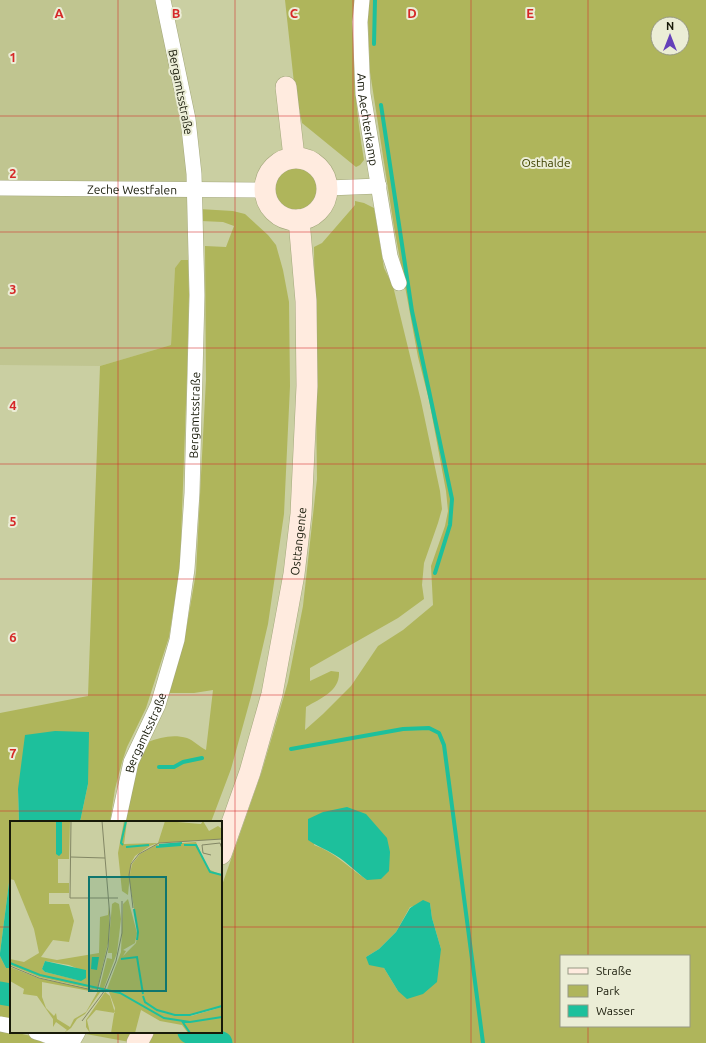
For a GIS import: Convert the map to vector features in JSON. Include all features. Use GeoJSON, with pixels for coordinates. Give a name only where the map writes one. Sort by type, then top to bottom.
{"type":"FeatureCollection","features":[{"type":"Feature","properties":{"kind":"street","name":"Bergamtsstraße"},"geometry":{"type":"LineString","coordinates":[[118,821],[131,762],[158,705],[177,640],[187,569],[192,493],[197,295],[195,188],[188,119],[163,0]]}},
{"type":"Feature","properties":{"kind":"street","name":"Am Aechterkamp"},"geometry":{"type":"LineString","coordinates":[[362,0],[360,22],[363,94],[390,256],[399,283]]}},
{"type":"Feature","properties":{"kind":"street"},"geometry":{"type":"LineString","coordinates":[[286,87],[294,157]]}},
{"type":"Feature","properties":{"kind":"street"},"geometry":{"type":"LineString","coordinates":[[294,157],[304,158],[313,162],[326,178],[328,188],[324,201],[316,213],[308,218],[299,220],[289,219],[276,212],[267,200],[265,190],[266,180],[270,171],[276,164],[294,157]]}},
{"type":"Feature","properties":{"kind":"street"},"geometry":{"type":"LineString","coordinates":[[328,188],[379,186]]}},
{"type":"Feature","properties":{"kind":"street","name":"Zeche Westfalen"},"geometry":{"type":"LineString","coordinates":[[0,188],[195,188],[265,190]]}},
{"type":"Feature","properties":{"kind":"street","name":"Osttangente"},"geometry":{"type":"LineString","coordinates":[[222,851],[250,772],[272,694],[294,574],[301,514],[307,386],[306,301],[299,220]]}},
{"type":"Feature","properties":{"kind":"street"},"geometry":{"type":"LineString","coordinates":[[0,1024],[10,1026]]}},
{"type":"Feature","properties":{"kind":"street"},"geometry":{"type":"LineString","coordinates":[[40,1033],[62,1042],[74,1039],[77,1033]]}},
{"type":"Feature","properties":{"kind":"street"},"geometry":{"type":"LineString","coordinates":[[137,1043],[142,1033]]}},
{"type":"Feature","properties":{"kind":"shaded area"},"geometry":{"type":"Polygon","coordinates":[[[0,0],[157,0],[182,120],[186,162],[188,260],[181,260],[175,268],[171,345],[100,366],[0,365],[0,0]]]}},
{"type":"Feature","properties":{"kind":"green space"},"geometry":{"type":"Polygon","coordinates":[[[285,0],[355,0],[353,41],[355,80],[358,120],[364,160],[356,167],[302,123],[294,83],[285,0]]]}},
{"type":"Feature","properties":{"kind":"green space","name":"Osthalde"},"geometry":{"type":"Polygon","coordinates":[[[369,0],[706,0],[706,1043],[135,1043],[86,1034],[222,1033],[222,885],[262,771],[288,682],[303,606],[317,479],[314,247],[322,243],[355,205],[355,201],[364,203],[374,208],[384,268],[393,286],[421,401],[440,491],[442,509],[424,563],[422,585],[424,599],[398,618],[310,668],[310,681],[331,671],[339,672],[338,679],[333,689],[306,707],[305,730],[351,686],[378,646],[403,630],[433,605],[431,566],[445,526],[448,511],[446,491],[429,400],[418,357],[394,227],[370,72],[368,20],[369,0]],[[323,812],[314,845],[329,852],[367,880],[323,812]],[[430,903],[410,907],[396,932],[379,949],[366,957],[384,968],[398,991],[441,949],[432,918],[430,903]]]}},
{"type":"Feature","properties":{"kind":"green space"},"geometry":{"type":"Polygon","coordinates":[[[291,163],[301,163],[314,170],[321,183],[321,193],[314,206],[301,213],[291,213],[282,209],[275,202],[271,193],[271,183],[275,174],[282,167],[291,163]]]}},
{"type":"Feature","properties":{"kind":"green space"},"geometry":{"type":"Polygon","coordinates":[[[199,209],[233,211],[245,214],[268,235],[276,245],[283,270],[289,302],[290,386],[284,514],[268,624],[252,693],[231,769],[211,821],[124,821],[138,764],[148,742],[177,736],[189,739],[206,750],[213,690],[194,693],[169,693],[184,642],[196,573],[206,379],[205,246],[226,247],[234,226],[223,222],[201,221],[199,209]]]}},
{"type":"Feature","properties":{"kind":"green space"},"geometry":{"type":"Polygon","coordinates":[[[181,260],[188,260],[189,294],[187,376],[180,567],[169,637],[146,708],[127,747],[122,762],[115,789],[110,821],[80,821],[88,784],[18,789],[19,821],[10,821],[10,875],[0,953],[0,713],[88,696],[100,366],[171,345],[175,268],[181,260]]]}},
{"type":"Feature","properties":{"kind":"green space"},"geometry":{"type":"Polygon","coordinates":[[[0,956],[6,968],[10,968],[10,1021],[0,1019],[0,956]]]}},
{"type":"Feature","properties":{"kind":"green space"},"geometry":{"type":"Polygon","coordinates":[[[0,1029],[10,1031],[10,1033],[18,1033],[40,1038],[43,1043],[0,1043],[0,1029]]]}},
{"type":"Feature","properties":{"kind":"water"},"geometry":{"type":"Polygon","coordinates":[[[55,731],[89,732],[88,784],[80,821],[19,821],[18,789],[25,735],[55,731]]]}},
{"type":"Feature","properties":{"kind":"water"},"geometry":{"type":"Polygon","coordinates":[[[347,807],[366,814],[387,838],[390,852],[389,871],[381,879],[367,880],[332,853],[308,840],[308,819],[323,812],[347,807]]]}},
{"type":"Feature","properties":{"kind":"water"},"geometry":{"type":"Polygon","coordinates":[[[10,875],[10,968],[6,968],[0,953],[10,875]]]}},
{"type":"Feature","properties":{"kind":"water"},"geometry":{"type":"Polygon","coordinates":[[[423,900],[430,903],[432,918],[441,949],[437,982],[423,994],[407,999],[398,991],[384,968],[369,965],[366,957],[379,949],[396,932],[410,908],[423,900]]]}},
{"type":"Feature","properties":{"kind":"waterway"},"geometry":{"type":"LineString","coordinates":[[374,44],[375,0]]}},
{"type":"Feature","properties":{"kind":"waterway"},"geometry":{"type":"LineString","coordinates":[[381,105],[412,311],[452,499],[450,525],[435,573]]}},
{"type":"Feature","properties":{"kind":"waterway"},"geometry":{"type":"LineString","coordinates":[[291,749],[403,729],[429,728],[439,733],[444,745],[483,1043]]}},
{"type":"Feature","properties":{"kind":"waterway"},"geometry":{"type":"LineString","coordinates":[[159,767],[174,767],[183,762],[202,758]]}},
{"type":"Feature","properties":{"kind":"waterway"},"geometry":{"type":"LineString","coordinates":[[0,993],[10,995]]}},
{"type":"Feature","properties":{"kind":"waterway"},"geometry":{"type":"LineString","coordinates":[[192,1033],[221,1043]]}}]}
